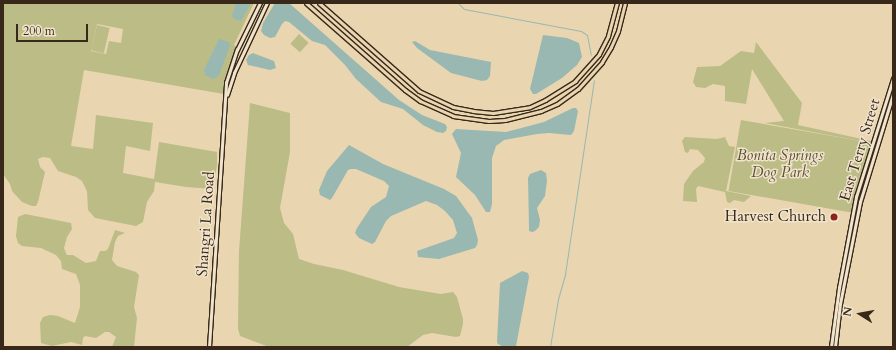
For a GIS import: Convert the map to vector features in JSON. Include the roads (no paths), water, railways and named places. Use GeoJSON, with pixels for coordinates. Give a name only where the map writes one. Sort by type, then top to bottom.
{"type":"FeatureCollection","features":[{"type":"Feature","properties":{"kind":"main road"},"geometry":{"type":"LineString","coordinates":[[306,3],[405,90],[420,101],[452,116],[489,121],[505,120],[541,111],[557,104],[578,89],[602,62],[611,47],[618,30],[625,3]]}},
{"type":"Feature","properties":{"kind":"main road"},"geometry":{"type":"LineString","coordinates":[[319,3],[419,91],[434,100],[453,107],[493,113],[530,107],[551,97],[575,81],[591,64],[608,36],[617,3]]}},
{"type":"Feature","properties":{"kind":"street","name":"Shangri La Road"},"geometry":{"type":"LineString","coordinates":[[209,347],[226,83],[231,64],[260,3]]}},
{"type":"Feature","properties":{"kind":"street","name":"Shangri La Road"},"geometry":{"type":"LineString","coordinates":[[225,103],[234,72],[267,3]]}},
{"type":"Feature","properties":{"kind":"street","name":"East Terry Street"},"geometry":{"type":"LineString","coordinates":[[831,347],[839,288],[856,197],[893,79]]}},
{"type":"Feature","properties":{"kind":"street"},"geometry":{"type":"LineString","coordinates":[[835,347],[840,304],[861,196],[893,94]]}},
{"type":"Feature","properties":{"kind":"water"},"geometry":{"type":"Polygon","coordinates":[[[236,3],[251,3],[241,21],[234,19],[232,16],[236,3]]]}},
{"type":"Feature","properties":{"kind":"water"},"geometry":{"type":"Polygon","coordinates":[[[275,3],[289,3],[399,100],[422,115],[445,124],[447,127],[446,131],[443,133],[437,132],[423,125],[403,109],[381,102],[356,79],[345,65],[325,45],[312,41],[289,22],[285,21],[282,24],[275,37],[270,38],[264,35],[261,31],[263,23],[275,3]]]}},
{"type":"Feature","properties":{"kind":"water"},"geometry":{"type":"Polygon","coordinates":[[[543,35],[567,38],[579,43],[582,57],[577,65],[562,78],[536,94],[533,94],[530,89],[543,35]]]}},
{"type":"Feature","properties":{"kind":"water"},"geometry":{"type":"Polygon","coordinates":[[[219,39],[229,42],[230,46],[219,75],[213,79],[205,75],[204,70],[219,39]]]}},
{"type":"Feature","properties":{"kind":"water"},"geometry":{"type":"Polygon","coordinates":[[[415,41],[430,50],[491,62],[490,76],[487,80],[482,81],[451,73],[417,48],[412,42],[415,41]]]}},
{"type":"Feature","properties":{"kind":"water"},"geometry":{"type":"Polygon","coordinates":[[[253,53],[274,61],[276,68],[270,70],[248,65],[246,60],[249,55],[253,53]]]}},
{"type":"Feature","properties":{"kind":"water"},"geometry":{"type":"Polygon","coordinates":[[[573,108],[576,108],[578,111],[574,131],[571,135],[549,133],[537,134],[504,140],[496,146],[492,158],[492,204],[490,212],[486,212],[475,195],[456,177],[461,153],[452,134],[456,129],[506,132],[544,122],[573,108]]]}},
{"type":"Feature","properties":{"kind":"water"},"geometry":{"type":"Polygon","coordinates":[[[349,145],[383,164],[444,189],[456,196],[472,218],[478,240],[475,248],[439,259],[418,257],[417,251],[454,238],[457,233],[453,220],[445,211],[437,205],[426,201],[391,216],[386,221],[375,242],[372,244],[359,238],[355,233],[357,228],[371,207],[386,197],[389,186],[384,181],[356,169],[351,169],[348,170],[330,200],[320,195],[319,190],[327,171],[349,145]]]}},
{"type":"Feature","properties":{"kind":"water"},"geometry":{"type":"Polygon","coordinates":[[[541,170],[546,173],[547,181],[545,196],[537,208],[540,220],[539,227],[532,232],[529,231],[528,178],[530,174],[541,170]]]}},
{"type":"Feature","properties":{"kind":"water"},"geometry":{"type":"Polygon","coordinates":[[[522,271],[528,273],[529,277],[516,346],[504,347],[497,342],[500,283],[522,271]]]}},
{"type":"Feature","properties":{"kind":"waterway"},"geometry":{"type":"LineString","coordinates":[[458,3],[464,9],[581,31],[587,35],[591,55]]}},
{"type":"Feature","properties":{"kind":"waterway"},"geometry":{"type":"LineString","coordinates":[[550,347],[558,299],[565,274],[594,80]]}},
{"type":"Feature","properties":{"kind":"place","name":"Harvest Church"},"geometry":{"type":"Point","coordinates":[834,217]}},
{"type":"Feature","properties":{"kind":"park label","name":"Bonita Springs Dog Park"},"geometry":{"type":"Point","coordinates":[780,164]}}]}
